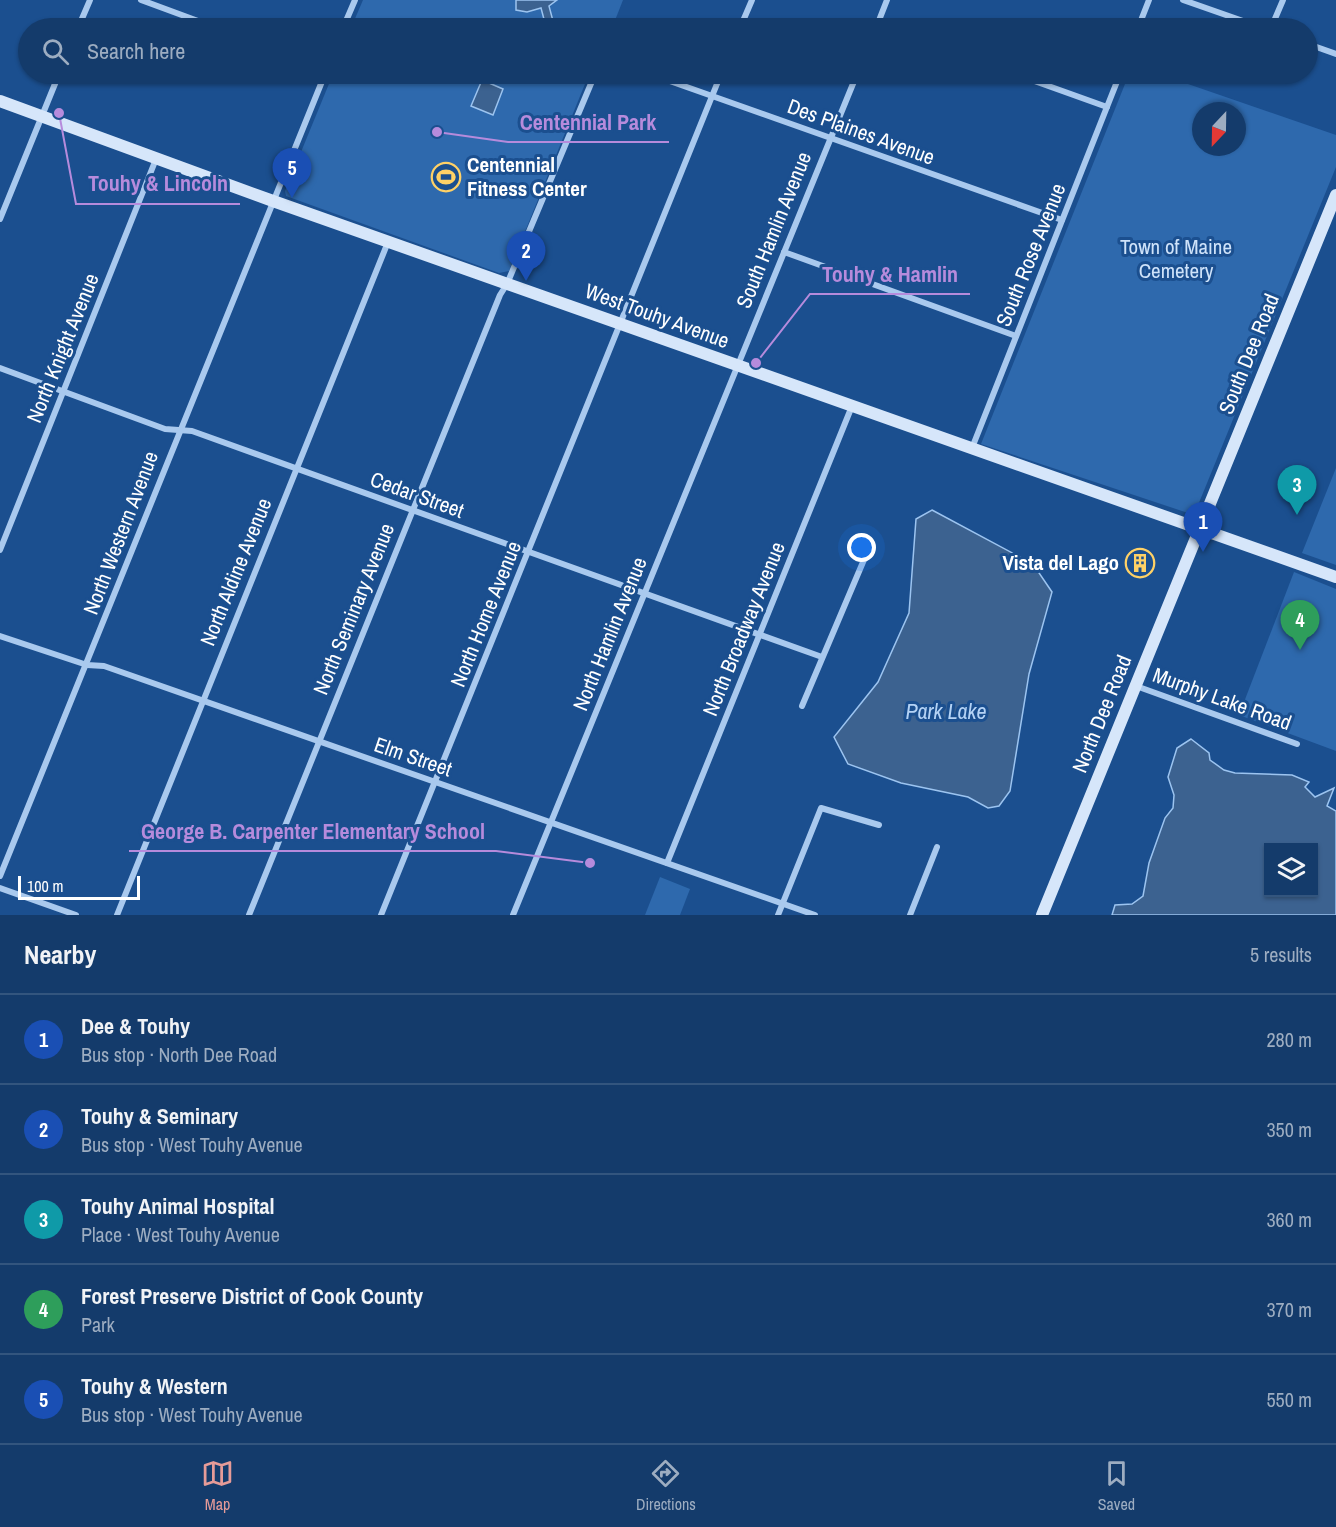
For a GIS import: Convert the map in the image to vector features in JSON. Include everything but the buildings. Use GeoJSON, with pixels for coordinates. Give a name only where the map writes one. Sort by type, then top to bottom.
{"type":"FeatureCollection","features":[{"type":"Feature","properties":{"kind":"main road","name":"West Touhy Avenue"},"geometry":{"type":"LineString","coordinates":[[0,101],[388,242],[1336,577]]}},
{"type":"Feature","properties":{"kind":"main road","name":"South Dee Road"},"geometry":{"type":"LineString","coordinates":[[1199,528],[1336,195]]}},
{"type":"Feature","properties":{"kind":"main road","name":"North Dee Road"},"geometry":{"type":"LineString","coordinates":[[1042,915],[1199,528]]}},
{"type":"Feature","properties":{"kind":"street"},"geometry":{"type":"LineString","coordinates":[[82,18],[90,0]]}},
{"type":"Feature","properties":{"kind":"street"},"geometry":{"type":"LineString","coordinates":[[141,0],[190,18]]}},
{"type":"Feature","properties":{"kind":"street"},"geometry":{"type":"LineString","coordinates":[[348,18],[355,0]]}},
{"type":"Feature","properties":{"kind":"street"},"geometry":{"type":"LineString","coordinates":[[744,18],[752,0]]}},
{"type":"Feature","properties":{"kind":"street"},"geometry":{"type":"LineString","coordinates":[[880,18],[887,0]]}},
{"type":"Feature","properties":{"kind":"street"},"geometry":{"type":"LineString","coordinates":[[1142,18],[1149,0]]}},
{"type":"Feature","properties":{"kind":"street"},"geometry":{"type":"LineString","coordinates":[[1183,0],[1234,18]]}},
{"type":"Feature","properties":{"kind":"street"},"geometry":{"type":"LineString","coordinates":[[1275,18],[1283,0]]}},
{"type":"Feature","properties":{"kind":"street"},"geometry":{"type":"LineString","coordinates":[[1318,48],[1336,54]]}},
{"type":"Feature","properties":{"kind":"street"},"geometry":{"type":"LineString","coordinates":[[0,219],[55,84]]}},
{"type":"Feature","properties":{"kind":"street","name":"North Western Avenue"},"geometry":{"type":"LineString","coordinates":[[0,876],[321,84]]}},
{"type":"Feature","properties":{"kind":"street","name":"North Seminary Avenue"},"geometry":{"type":"LineString","coordinates":[[249,915],[500,295],[507,284],[591,84]]}},
{"type":"Feature","properties":{"kind":"street","name":"Des Plaines Avenue"},"geometry":{"type":"LineString","coordinates":[[678,84],[1062,220]]}},
{"type":"Feature","properties":{"kind":"street","name":"North Home Avenue"},"geometry":{"type":"LineString","coordinates":[[381,915],[622,325],[716,84]]}},
{"type":"Feature","properties":{"kind":"street","name":"South Hamlin Avenue"},"geometry":{"type":"LineString","coordinates":[[736,365],[853,84]]}},
{"type":"Feature","properties":{"kind":"street"},"geometry":{"type":"LineString","coordinates":[[1043,84],[1107,107]]}},
{"type":"Feature","properties":{"kind":"street","name":"South Rose Avenue"},"geometry":{"type":"LineString","coordinates":[[972,448],[1116,84]]}},
{"type":"Feature","properties":{"kind":"street","name":"North Knight Avenue"},"geometry":{"type":"LineString","coordinates":[[0,550],[156,158]]}},
{"type":"Feature","properties":{"kind":"street","name":"North Aldine Avenue"},"geometry":{"type":"LineString","coordinates":[[117,915],[388,242]]}},
{"type":"Feature","properties":{"kind":"street"},"geometry":{"type":"LineString","coordinates":[[784,252],[1016,336]]}},
{"type":"Feature","properties":{"kind":"street","name":"North Hamlin Avenue"},"geometry":{"type":"LineString","coordinates":[[513,915],[736,365]]}},
{"type":"Feature","properties":{"kind":"street","name":"Cedar Street"},"geometry":{"type":"LineString","coordinates":[[0,368],[165,429],[192,431],[822,657]]}},
{"type":"Feature","properties":{"kind":"street","name":"North Broadway Avenue"},"geometry":{"type":"LineString","coordinates":[[667,863],[852,406]]}},
{"type":"Feature","properties":{"kind":"street"},"geometry":{"type":"LineString","coordinates":[[802,706],[866,555]]}},
{"type":"Feature","properties":{"kind":"street","name":"Elm Street"},"geometry":{"type":"LineString","coordinates":[[0,636],[87,664],[104,666],[815,915]]}},
{"type":"Feature","properties":{"kind":"street","name":"Murphy Lake Road"},"geometry":{"type":"LineString","coordinates":[[1135,685],[1297,744]]}},
{"type":"Feature","properties":{"kind":"street"},"geometry":{"type":"LineString","coordinates":[[778,915],[821,808],[879,825]]}},
{"type":"Feature","properties":{"kind":"street"},"geometry":{"type":"LineString","coordinates":[[910,915],[937,848]]}},
{"type":"Feature","properties":{"kind":"street"},"geometry":{"type":"LineString","coordinates":[[0,888],[76,915]]}},
{"type":"Feature","properties":{"kind":"green space"},"geometry":{"type":"Polygon","coordinates":[[[363,0],[623,0],[616,18],[355,18],[363,0]]]}},
{"type":"Feature","properties":{"kind":"green space"},"geometry":{"type":"Polygon","coordinates":[[[329,84],[585,84],[509,271],[499,273],[286,196],[285,191],[329,84]]]}},
{"type":"Feature","properties":{"kind":"green space","name":"Town of Maine Cemetery"},"geometry":{"type":"Polygon","coordinates":[[[1125,84],[1188,84],[1240,102],[1192,102],[1192,156],[1246,156],[1246,104],[1336,135],[1336,167],[1194,515],[981,444],[1125,84]]]}},
{"type":"Feature","properties":{"kind":"green space"},"geometry":{"type":"Polygon","coordinates":[[[1336,468],[1336,565],[1302,553],[1336,468]]]}},
{"type":"Feature","properties":{"kind":"green space"},"geometry":{"type":"Polygon","coordinates":[[[1294,572],[1336,589],[1336,751],[1239,715],[1294,572]]]}},
{"type":"Feature","properties":{"kind":"green space"},"geometry":{"type":"Polygon","coordinates":[[[660,877],[690,889],[680,915],[645,915],[660,877]]]}},
{"type":"Feature","properties":{"kind":"water"},"geometry":{"type":"Polygon","coordinates":[[[516,0],[557,0],[549,6],[552,18],[544,18],[541,8],[527,12],[516,10],[516,0]]]}},
{"type":"Feature","properties":{"kind":"water"},"geometry":{"type":"Polygon","coordinates":[[[480,84],[491,84],[503,89],[493,115],[471,106],[480,84]]]}},
{"type":"Feature","properties":{"kind":"water","name":"Park Lake"},"geometry":{"type":"Polygon","coordinates":[[[932,510],[1033,564],[1052,592],[1029,674],[1010,791],[999,806],[988,808],[968,797],[901,783],[848,764],[834,737],[878,682],[909,613],[916,519],[932,510]]]}},
{"type":"Feature","properties":{"kind":"water"},"geometry":{"type":"Polygon","coordinates":[[[1191,739],[1209,753],[1210,760],[1224,770],[1235,773],[1292,775],[1309,782],[1305,787],[1315,797],[1334,788],[1327,806],[1336,811],[1336,915],[1112,915],[1115,905],[1132,904],[1143,896],[1149,863],[1165,818],[1173,808],[1174,795],[1168,777],[1177,748],[1191,739]]]}},
{"type":"Feature","properties":{"kind":"place","name":"Touhy & Lincoln"},"geometry":{"type":"Point","coordinates":[59,113]}},
{"type":"Feature","properties":{"kind":"place","name":"Centennial Park"},"geometry":{"type":"Point","coordinates":[437,132]}},
{"type":"Feature","properties":{"kind":"place","name":"Centennial Fitness Center"},"geometry":{"type":"Point","coordinates":[446,177]}},
{"type":"Feature","properties":{"kind":"place","name":"Touhy & Western"},"geometry":{"type":"Point","coordinates":[292,198]}},
{"type":"Feature","properties":{"kind":"place","name":"Touhy & Seminary"},"geometry":{"type":"Point","coordinates":[526,281]}},
{"type":"Feature","properties":{"kind":"place","name":"Touhy & Hamlin"},"geometry":{"type":"Point","coordinates":[756,363]}},
{"type":"Feature","properties":{"kind":"place","name":"Touhy Animal Hospital"},"geometry":{"type":"Point","coordinates":[1297,515]}},
{"type":"Feature","properties":{"kind":"place","name":"Dee & Touhy"},"geometry":{"type":"Point","coordinates":[1203,552]}},
{"type":"Feature","properties":{"kind":"place","name":"Vista del Lago"},"geometry":{"type":"Point","coordinates":[1140,563]}},
{"type":"Feature","properties":{"kind":"place","name":"Forest Preserve District of Cook County"},"geometry":{"type":"Point","coordinates":[1300,650]}},
{"type":"Feature","properties":{"kind":"place","name":"George B. Carpenter Elementary School"},"geometry":{"type":"Point","coordinates":[590,863]}}]}
